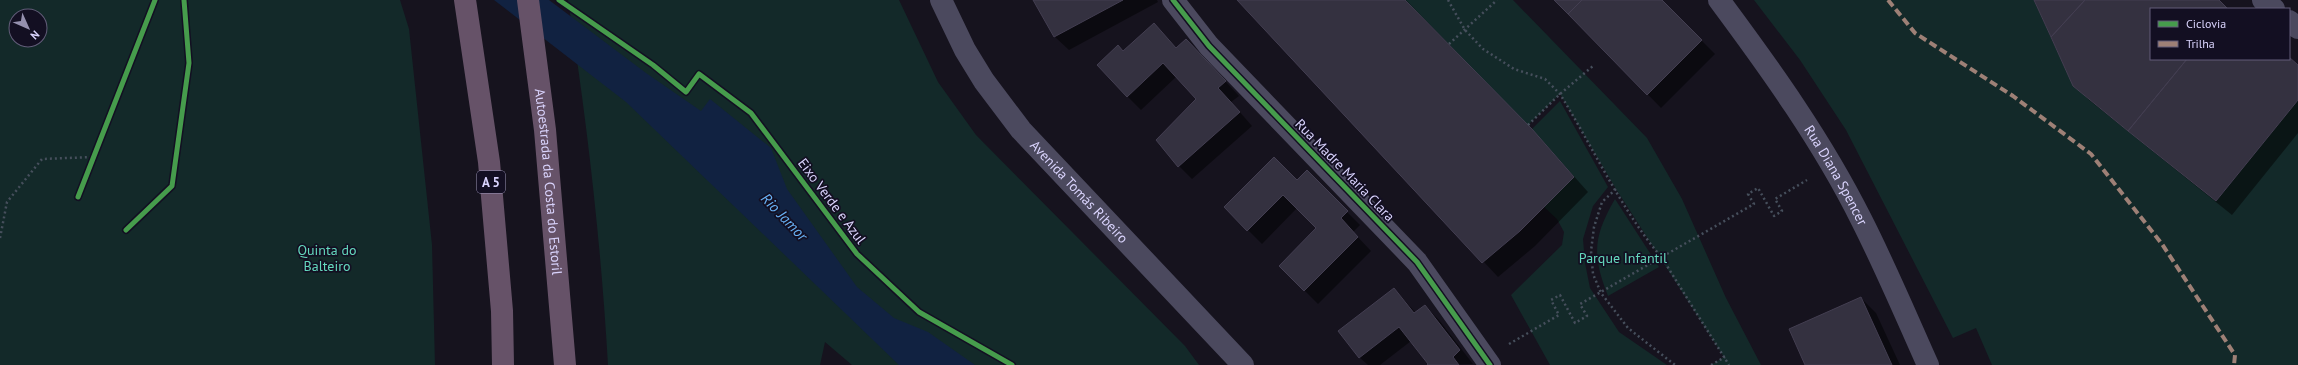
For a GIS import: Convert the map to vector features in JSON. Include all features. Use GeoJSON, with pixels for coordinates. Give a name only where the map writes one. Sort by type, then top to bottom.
{"type":"FeatureCollection","features":[{"type":"Feature","properties":{"kind":"highway","name":"A 5"},"geometry":{"type":"LineString","coordinates":[[466,0],[489,162],[502,312],[503,365]]}},
{"type":"Feature","properties":{"kind":"highway","name":"Autoestrada da Costa do Estoril"},"geometry":{"type":"LineString","coordinates":[[528,0],[545,130],[565,365]]}},
{"type":"Feature","properties":{"kind":"street","name":"Avenida Tomás Ribeiro"},"geometry":{"type":"LineString","coordinates":[[941,0],[965,50],[984,81],[1020,130],[1243,365]]}},
{"type":"Feature","properties":{"kind":"street","name":"Rua Madre Maria Clara"},"geometry":{"type":"LineString","coordinates":[[1173,0],[1209,46],[1417,262],[1488,361]]}},
{"type":"Feature","properties":{"kind":"street","name":"Rua Diana Spencer"},"geometry":{"type":"LineString","coordinates":[[1719,0],[1769,67],[1828,159],[1861,218],[1928,365]]}},
{"type":"Feature","properties":{"kind":"street"},"geometry":{"type":"LineString","coordinates":[[2263,0],[2273,8]]}},
{"type":"Feature","properties":{"kind":"street"},"geometry":{"type":"LineString","coordinates":[[2290,22],[2298,28]]}},
{"type":"Feature","properties":{"kind":"path"},"geometry":{"type":"LineString","coordinates":[[78,196],[155,0]]}},
{"type":"Feature","properties":{"kind":"path"},"geometry":{"type":"LineString","coordinates":[[126,230],[172,186],[189,63],[184,0]]}},
{"type":"Feature","properties":{"kind":"path"},"geometry":{"type":"LineString","coordinates":[[1448,0],[1465,30],[1483,49],[1514,69],[1545,79],[1560,94],[1648,242],[1662,258],[1729,365]]}},
{"type":"Feature","properties":{"kind":"path"},"geometry":{"type":"LineString","coordinates":[[1449,44],[1497,0]]}},
{"type":"Feature","properties":{"kind":"path"},"geometry":{"type":"LineString","coordinates":[[1528,125],[1560,94],[1594,66]]}},
{"type":"Feature","properties":{"kind":"path"},"geometry":{"type":"LineString","coordinates":[[0,238],[7,202],[42,159],[94,156]]}},
{"type":"Feature","properties":{"kind":"path"},"geometry":{"type":"LineString","coordinates":[[1488,361],[1559,314],[1551,300],[1560,295],[1576,323],[1587,316],[1580,304],[1754,204],[1748,194],[1758,188],[1774,216],[1782,211],[1775,199],[1809,179],[1805,172],[1828,159]]}},
{"type":"Feature","properties":{"kind":"path"},"geometry":{"type":"LineString","coordinates":[[1616,189],[1602,202],[1594,227],[1591,252],[1593,274],[1601,293],[1628,328],[1675,365]]}},
{"type":"Feature","properties":{"kind":"path"},"geometry":{"type":"LineString","coordinates":[[1712,365],[1725,357]]}},
{"type":"Feature","properties":{"kind":"green space","name":"Quinta do Balteiro"},"geometry":{"type":"Polygon","coordinates":[[[0,0],[400,0],[409,29],[432,245],[435,365],[0,365],[0,0]]]}},
{"type":"Feature","properties":{"kind":"green space"},"geometry":{"type":"Polygon","coordinates":[[[568,0],[899,0],[938,82],[976,135],[1185,346],[1199,365],[852,365],[825,342],[820,365],[608,365],[592,182],[568,0]]]}},
{"type":"Feature","properties":{"kind":"green space"},"geometry":{"type":"Polygon","coordinates":[[[1405,0],[1513,0],[1647,138],[1682,199],[1726,298],[1761,365],[1711,365],[1724,357],[1616,189],[1560,94],[1528,125],[1405,0]]]}},
{"type":"Feature","properties":{"kind":"green space"},"geometry":{"type":"Polygon","coordinates":[[[1754,0],[2034,0],[2073,86],[2216,201],[2298,100],[2298,365],[1992,365],[1976,328],[1953,338],[1846,130],[1800,60],[1754,0]]]}},
{"type":"Feature","properties":{"kind":"green space"},"geometry":{"type":"Polygon","coordinates":[[[1560,101],[1608,187],[1593,206],[1583,239],[1585,263],[1590,288],[1619,332],[1667,365],[1550,365],[1511,295],[1562,245],[1564,232],[1557,219],[1543,206],[1574,177],[1532,129],[1560,101]]]}},
{"type":"Feature","properties":{"kind":"green space","name":"Parque Infantil"},"geometry":{"type":"Polygon","coordinates":[[[1615,199],[1659,267],[1608,296],[1599,269],[1597,246],[1602,224],[1615,199]]]}},
{"type":"Feature","properties":{"kind":"water","name":"Rio Jamor"},"geometry":{"type":"Polygon","coordinates":[[[494,0],[549,0],[646,73],[701,111],[710,99],[771,148],[787,189],[857,287],[894,318],[928,332],[975,365],[899,365],[626,102],[494,0]]]}},
{"type":"Feature","properties":{"kind":"building"},"geometry":{"type":"Polygon","coordinates":[[[1033,0],[1123,0],[1054,37],[1033,0]]]}},
{"type":"Feature","properties":{"kind":"building"},"geometry":{"type":"Polygon","coordinates":[[[1237,0],[1405,0],[1532,129],[1574,177],[1520,231],[1482,263],[1237,0]]]}},
{"type":"Feature","properties":{"kind":"building"},"geometry":{"type":"Polygon","coordinates":[[[1554,0],[1582,0],[1568,14],[1554,0]]]}},
{"type":"Feature","properties":{"kind":"building"},"geometry":{"type":"Polygon","coordinates":[[[1582,0],[1662,0],[1702,40],[1647,95],[1568,14],[1582,0]]]}},
{"type":"Feature","properties":{"kind":"building"},"geometry":{"type":"Polygon","coordinates":[[[2034,0],[2085,0],[2051,37],[2034,0]]]}},
{"type":"Feature","properties":{"kind":"building"},"geometry":{"type":"Polygon","coordinates":[[[2085,0],[2219,0],[2227,8],[2150,8],[2150,60],[2186,60],[2128,131],[2073,86],[2051,37],[2085,0]]]}},
{"type":"Feature","properties":{"kind":"building"},"geometry":{"type":"Polygon","coordinates":[[[1154,23],[1176,48],[1186,39],[1226,81],[1218,88],[1240,112],[1178,167],[1156,140],[1196,99],[1163,63],[1127,97],[1097,65],[1118,45],[1123,51],[1154,23]]]}},
{"type":"Feature","properties":{"kind":"building"},"geometry":{"type":"Polygon","coordinates":[[[2290,58],[2298,65],[2298,100],[2216,201],[2128,131],[2186,60],[2290,60],[2290,58]]]}},
{"type":"Feature","properties":{"kind":"building"},"geometry":{"type":"Polygon","coordinates":[[[1274,157],[1297,180],[1307,170],[1348,211],[1341,218],[1358,237],[1304,291],[1279,266],[1316,228],[1283,195],[1247,231],[1224,207],[1274,157]]]}},
{"type":"Feature","properties":{"kind":"building"},"geometry":{"type":"Polygon","coordinates":[[[1394,288],[1414,313],[1425,305],[1460,350],[1453,357],[1459,365],[1427,365],[1428,364],[1399,327],[1359,358],[1338,331],[1394,288]]]}},
{"type":"Feature","properties":{"kind":"building"},"geometry":{"type":"Polygon","coordinates":[[[1861,297],[1892,365],[1805,365],[1789,329],[1861,297]]]}},
{"type":"Feature","properties":{"kind":"marked path"},"geometry":{"type":"LineString","coordinates":[[1888,0],[1915,33],[2013,96],[2091,154],[2162,244],[2235,355],[2234,365]]}},
{"type":"Feature","properties":{"kind":"cycle path"},"geometry":{"type":"LineString","coordinates":[[78,197],[155,0]]}},
{"type":"Feature","properties":{"kind":"cycle path"},"geometry":{"type":"LineString","coordinates":[[126,230],[172,186],[189,63],[184,0]]}},
{"type":"Feature","properties":{"kind":"cycle path","name":"Eixo Verde e Azul"},"geometry":{"type":"LineString","coordinates":[[559,0],[653,65],[686,92],[699,74],[751,113],[857,254],[919,312],[1012,365]]}},
{"type":"Feature","properties":{"kind":"cycle path"},"geometry":{"type":"LineString","coordinates":[[1173,0],[1209,46],[1417,262],[1490,365]]}}]}
